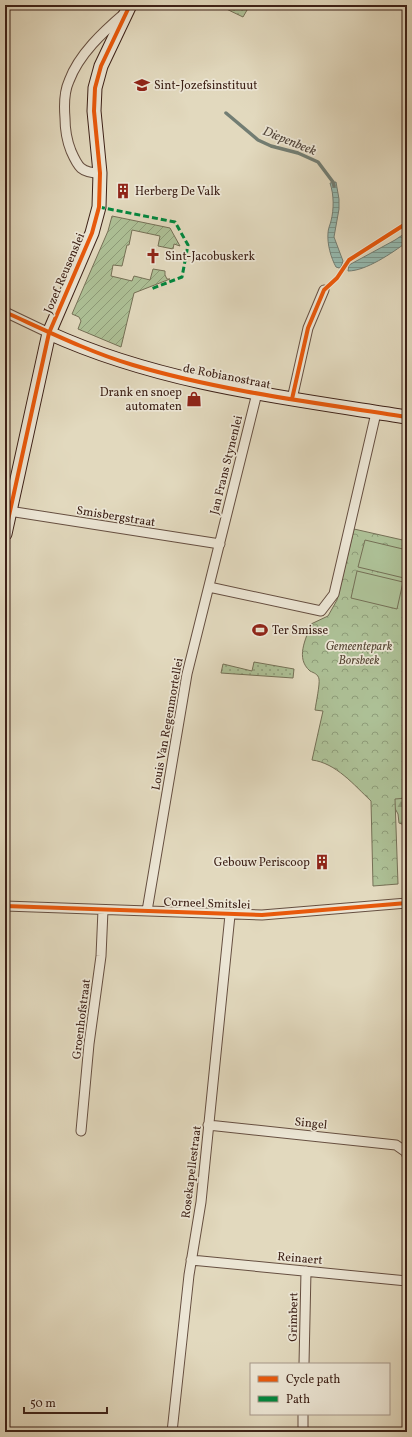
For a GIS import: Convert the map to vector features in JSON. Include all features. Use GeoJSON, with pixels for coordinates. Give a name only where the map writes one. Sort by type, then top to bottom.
{"type":"FeatureCollection","features":[{"type":"Feature","properties":{"kind":"street","name":"Jozef Reusenslei"},"geometry":{"type":"LineString","coordinates":[[5,534],[49,332],[92,233],[99,207],[100,173],[94,111],[95,88],[101,66],[128,8]]}},
{"type":"Feature","properties":{"kind":"street"},"geometry":{"type":"LineString","coordinates":[[100,173],[90,173],[83,170],[77,164],[69,144],[65,123],[65,96],[68,82],[81,59],[95,41],[128,8]]}},
{"type":"Feature","properties":{"kind":"street"},"geometry":{"type":"LineString","coordinates":[[292,399],[308,328],[324,290]]}},
{"type":"Feature","properties":{"kind":"street"},"geometry":{"type":"LineString","coordinates":[[5,312],[49,332]]}},
{"type":"Feature","properties":{"kind":"street","name":"de Robianostraat"},"geometry":{"type":"LineString","coordinates":[[49,332],[133,365],[198,382],[292,399],[407,417]]}},
{"type":"Feature","properties":{"kind":"street","name":"Jan Frans Stynenlei"},"geometry":{"type":"LineString","coordinates":[[220,544],[257,393]]}},
{"type":"Feature","properties":{"kind":"street"},"geometry":{"type":"LineString","coordinates":[[209,587],[321,611],[334,594],[376,412]]}},
{"type":"Feature","properties":{"kind":"street","name":"Smisbergstraat"},"geometry":{"type":"LineString","coordinates":[[9,511],[220,544]]}},
{"type":"Feature","properties":{"kind":"street","name":"Louis Van Regenmortellei"},"geometry":{"type":"LineString","coordinates":[[147,911],[187,674],[220,544]]}},
{"type":"Feature","properties":{"kind":"street","name":"Corneel Smitslei"},"geometry":{"type":"LineString","coordinates":[[5,906],[262,915],[407,903]]}},
{"type":"Feature","properties":{"kind":"street","name":"Groenhofstraat"},"geometry":{"type":"LineString","coordinates":[[80,1131],[89,1044],[101,956],[103,910]]}},
{"type":"Feature","properties":{"kind":"street","name":"Rosekapellestraat"},"geometry":{"type":"LineString","coordinates":[[172,1432],[191,1260],[201,1202],[230,915]]}},
{"type":"Feature","properties":{"kind":"street","name":"Singel"},"geometry":{"type":"LineString","coordinates":[[208,1124],[396,1145],[406,1152],[407,1155]]}},
{"type":"Feature","properties":{"kind":"street","name":"Reinaert"},"geometry":{"type":"LineString","coordinates":[[191,1260],[407,1281]]}},
{"type":"Feature","properties":{"kind":"street","name":"Grimbert"},"geometry":{"type":"LineString","coordinates":[[304,1363],[306,1271]]}},
{"type":"Feature","properties":{"kind":"street"},"geometry":{"type":"LineString","coordinates":[[303,1415],[303,1432]]}},
{"type":"Feature","properties":{"kind":"green space"},"geometry":{"type":"Polygon","coordinates":[[[218,5],[250,5],[243,17],[218,5]]]}},
{"type":"Feature","properties":{"kind":"green space"},"geometry":{"type":"Polygon","coordinates":[[[112,216],[170,228],[180,246],[174,244],[173,249],[158,246],[160,236],[132,230],[122,266],[113,265],[111,276],[132,281],[134,276],[150,280],[153,269],[165,271],[167,279],[170,279],[134,293],[121,347],[78,329],[81,321],[79,317],[72,314],[108,231],[112,216]]]}},
{"type":"Feature","properties":{"kind":"green space","name":"Gemeentepark Borsbeek"},"geometry":{"type":"Polygon","coordinates":[[[354,529],[407,541],[407,798],[395,799],[398,884],[373,886],[371,801],[337,770],[329,765],[312,760],[323,711],[315,710],[319,679],[317,675],[310,671],[306,666],[302,654],[303,648],[311,624],[328,616],[337,600],[354,529]]]}},
{"type":"Feature","properties":{"kind":"green space"},"geometry":{"type":"Polygon","coordinates":[[[365,540],[407,550],[407,567],[404,578],[358,567],[365,540]]]}},
{"type":"Feature","properties":{"kind":"green space"},"geometry":{"type":"Polygon","coordinates":[[[357,571],[403,582],[397,609],[351,598],[357,571]]]}},
{"type":"Feature","properties":{"kind":"green space"},"geometry":{"type":"Polygon","coordinates":[[[254,662],[294,669],[293,678],[221,673],[223,664],[252,671],[254,662]]]}},
{"type":"Feature","properties":{"kind":"green space"},"geometry":{"type":"Polygon","coordinates":[[[407,752],[407,826],[399,823],[398,814],[390,799],[407,752]]]}},
{"type":"Feature","properties":{"kind":"water"},"geometry":{"type":"Polygon","coordinates":[[[336,182],[339,209],[334,237],[343,261],[341,267],[339,268],[336,267],[332,259],[328,237],[333,207],[333,197],[330,183],[336,182]]]}},
{"type":"Feature","properties":{"kind":"water"},"geometry":{"type":"Polygon","coordinates":[[[407,232],[407,242],[379,261],[363,268],[348,271],[349,265],[407,232]]]}},
{"type":"Feature","properties":{"kind":"waterway","name":"Diepenbeek"},"geometry":{"type":"LineString","coordinates":[[226,113],[258,140],[271,146],[298,153],[318,162],[333,182],[334,186]]}},
{"type":"Feature","properties":{"kind":"marked path"},"geometry":{"type":"LineString","coordinates":[[99,207],[175,222],[188,245],[182,277],[151,289]]}},
{"type":"Feature","properties":{"kind":"cycle path"},"geometry":{"type":"LineString","coordinates":[[5,534],[49,333],[92,233],[99,207],[100,173],[94,111],[95,88],[101,66],[130,5]]}},
{"type":"Feature","properties":{"kind":"cycle path"},"geometry":{"type":"LineString","coordinates":[[292,399],[308,328],[324,290],[337,278],[349,260],[407,223]]}},
{"type":"Feature","properties":{"kind":"cycle path"},"geometry":{"type":"LineString","coordinates":[[5,312],[100,354],[166,374],[269,396],[407,417]]}},
{"type":"Feature","properties":{"kind":"cycle path"},"geometry":{"type":"LineString","coordinates":[[5,906],[262,915],[407,903]]}},
{"type":"Feature","properties":{"kind":"place","name":"Sint-Jozefsinstituut"},"geometry":{"type":"Point","coordinates":[142,85]}},
{"type":"Feature","properties":{"kind":"place","name":"Herberg De Valk"},"geometry":{"type":"Point","coordinates":[123,191]}},
{"type":"Feature","properties":{"kind":"place","name":"Sint-Jacobuskerk"},"geometry":{"type":"Point","coordinates":[153,256]}},
{"type":"Feature","properties":{"kind":"place","name":"Drank en snoep automaten"},"geometry":{"type":"Point","coordinates":[194,399]}},
{"type":"Feature","properties":{"kind":"place","name":"Ter Smisse"},"geometry":{"type":"Point","coordinates":[260,630]}},
{"type":"Feature","properties":{"kind":"place","name":"Gebouw Periscoop"},"geometry":{"type":"Point","coordinates":[322,862]}}]}
